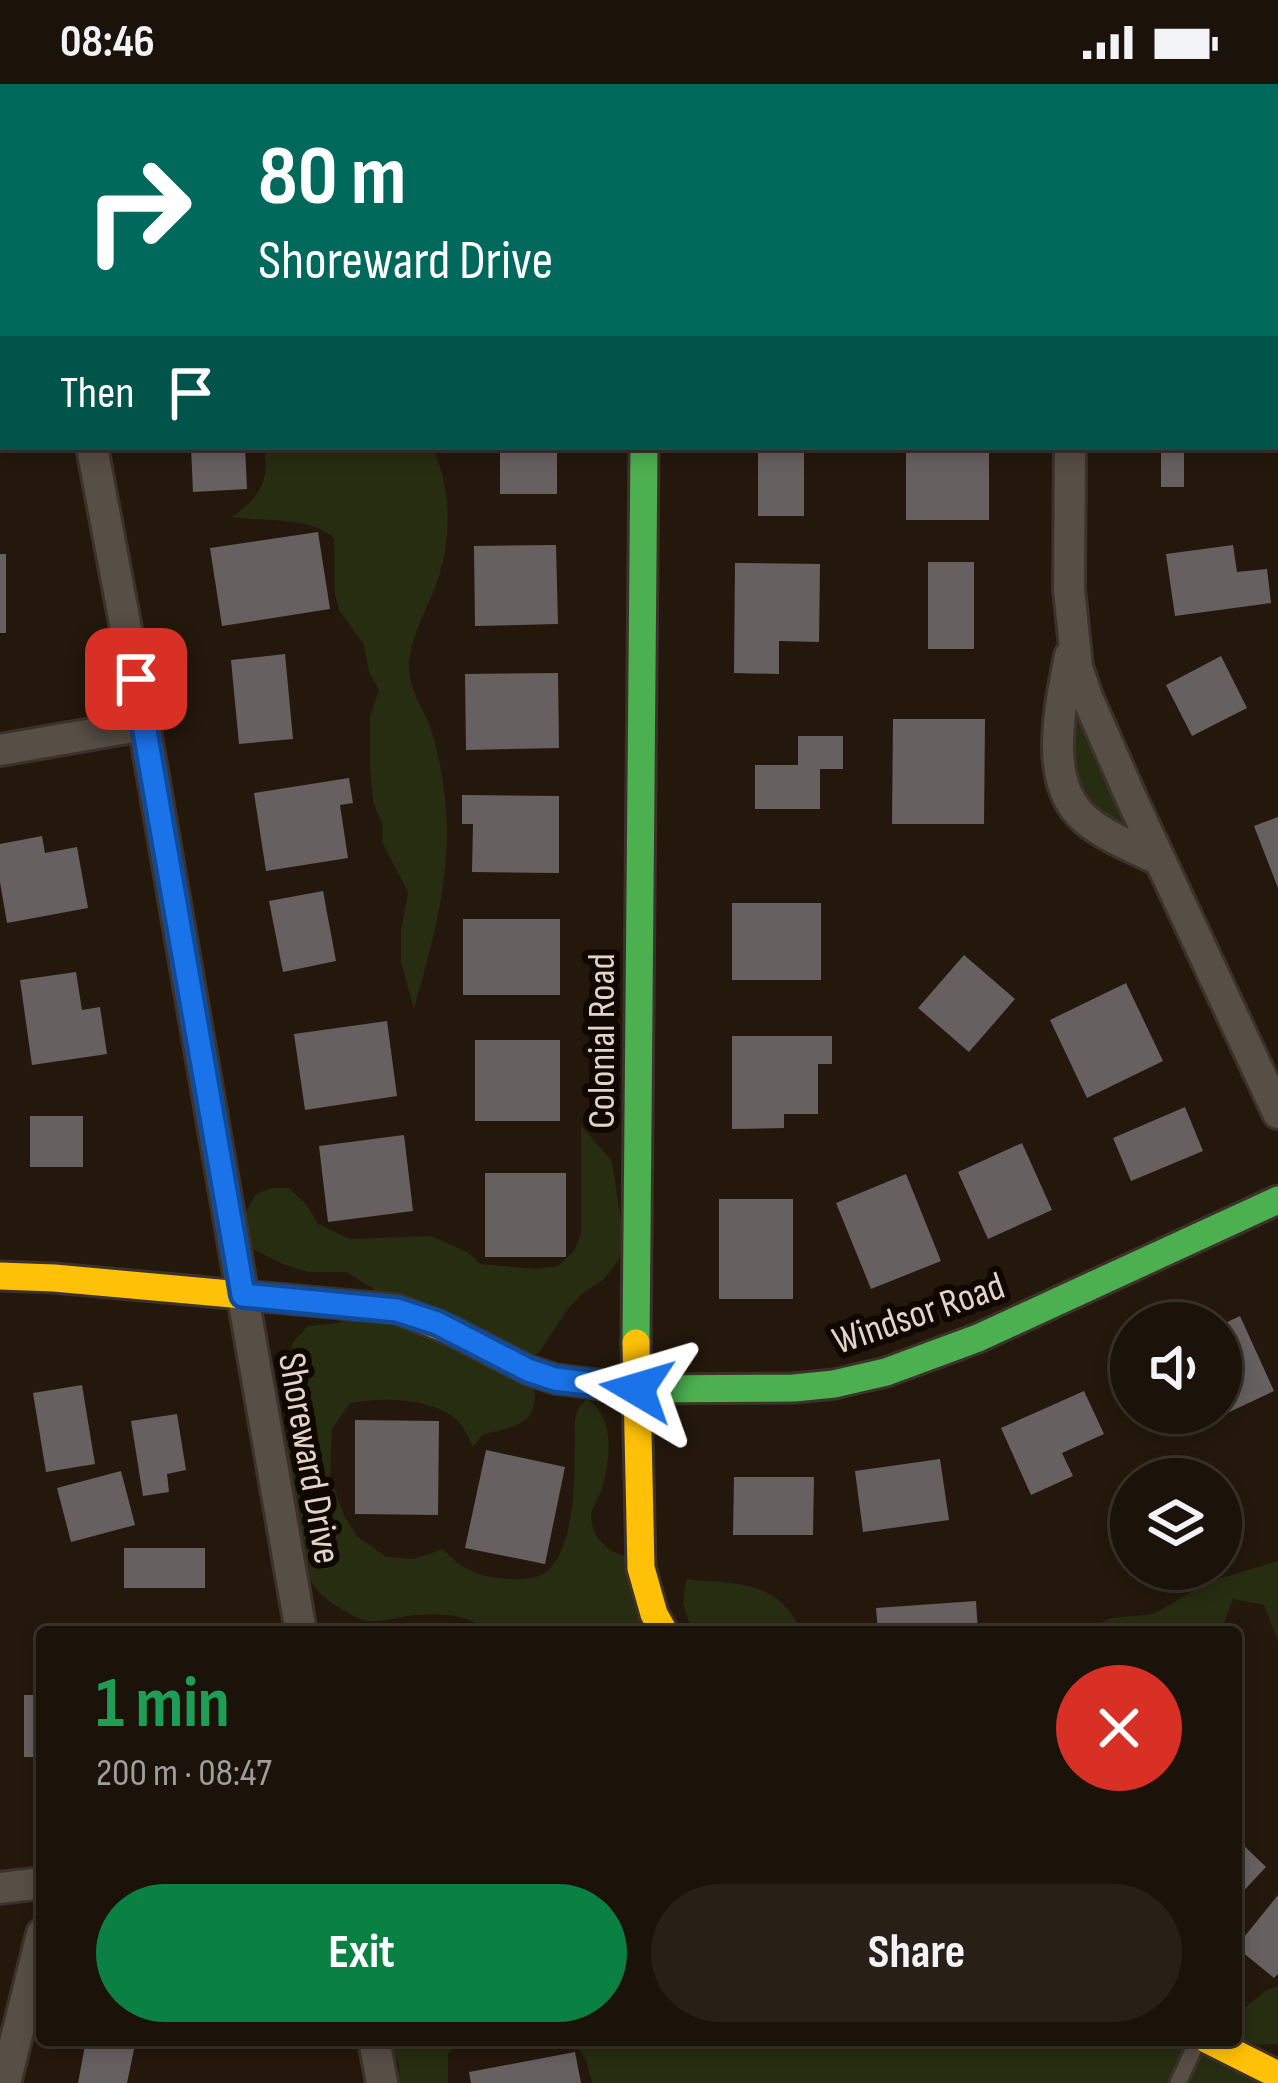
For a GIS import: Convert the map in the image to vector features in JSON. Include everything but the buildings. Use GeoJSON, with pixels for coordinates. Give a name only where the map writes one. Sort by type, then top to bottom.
{"type":"FeatureCollection","features":[{"type":"Feature","properties":{"kind":"street","name":"Shoreward Drive"},"geometry":{"type":"LineString","coordinates":[[93,450],[300,1626]]}},
{"type":"Feature","properties":{"kind":"street","name":"Colonial Road"},"geometry":{"type":"LineString","coordinates":[[644,450],[637,1389],[641,1568],[661,1626]]}},
{"type":"Feature","properties":{"kind":"street"},"geometry":{"type":"LineString","coordinates":[[1070,450],[1069,589],[1077,667],[1160,860],[1278,1113]]}},
{"type":"Feature","properties":{"kind":"street"},"geometry":{"type":"LineString","coordinates":[[1073,638],[1060,734],[1062,778],[1069,798],[1082,817],[1160,860]]}},
{"type":"Feature","properties":{"kind":"street"},"geometry":{"type":"LineString","coordinates":[[0,750],[144,725]]}},
{"type":"Feature","properties":{"kind":"street","name":"Windsor Road"},"geometry":{"type":"LineString","coordinates":[[0,1276],[397,1310],[437,1323],[555,1379],[637,1389],[794,1388],[886,1372],[979,1338],[1278,1200]]}},
{"type":"Feature","properties":{"kind":"street"},"geometry":{"type":"LineString","coordinates":[[0,1888],[36,1884]]}},
{"type":"Feature","properties":{"kind":"street"},"geometry":{"type":"LineString","coordinates":[[5,2083],[36,1958]]}},
{"type":"Feature","properties":{"kind":"street"},"geometry":{"type":"LineString","coordinates":[[375,2046],[382,2083]]}},
{"type":"Feature","properties":{"kind":"street"},"geometry":{"type":"LineString","coordinates":[[1218,2046],[1270,2076]]}},
{"type":"Feature","properties":{"kind":"lane"},"geometry":{"type":"LineString","coordinates":[[1178,2083],[1195,2046]]}},
{"type":"Feature","properties":{"kind":"green space"},"geometry":{"type":"Polygon","coordinates":[[[264,450],[435,450],[443,478],[448,520],[444,558],[415,635],[409,669],[438,756],[447,823],[438,914],[414,1009],[401,962],[408,892],[382,842],[383,826],[373,801],[370,716],[379,690],[369,672],[364,645],[339,610],[334,538],[299,523],[232,517],[261,487],[264,450]]]}},
{"type":"Feature","properties":{"kind":"green space"},"geometry":{"type":"Polygon","coordinates":[[[1072,670],[1148,849],[1088,816],[1065,747],[1072,670]]]}},
{"type":"Feature","properties":{"kind":"green space"},"geometry":{"type":"Polygon","coordinates":[[[581,1126],[612,1161],[623,1235],[619,1260],[567,1310],[529,1362],[535,1394],[530,1414],[514,1426],[483,1434],[473,1447],[458,1421],[435,1407],[391,1400],[350,1403],[332,1429],[330,1475],[344,1516],[357,1536],[386,1557],[414,1559],[443,1549],[481,1575],[532,1578],[552,1566],[567,1535],[575,1419],[587,1399],[603,1417],[608,1440],[605,1478],[591,1516],[594,1531],[608,1548],[628,1557],[661,1626],[480,1626],[444,1615],[375,1621],[338,1607],[309,1578],[287,1455],[286,1383],[293,1342],[308,1326],[339,1323],[375,1290],[346,1272],[308,1272],[253,1249],[244,1234],[244,1215],[256,1194],[289,1188],[318,1224],[350,1239],[431,1236],[467,1252],[480,1264],[558,1266],[575,1250],[581,1232],[581,1126]]]}},
{"type":"Feature","properties":{"kind":"green space"},"geometry":{"type":"Polygon","coordinates":[[[1278,1561],[1278,1641],[1264,1605],[1233,1599],[1223,1626],[1092,1626],[1112,1618],[1154,1614],[1194,1590],[1242,1590],[1242,1572],[1278,1561]]]}},
{"type":"Feature","properties":{"kind":"green space"},"geometry":{"type":"Polygon","coordinates":[[[686,1579],[739,1584],[768,1593],[799,1626],[690,1626],[683,1603],[686,1579]]]}},
{"type":"Feature","properties":{"kind":"green space"},"geometry":{"type":"Polygon","coordinates":[[[1278,1986],[1278,2044],[1256,2045],[1243,2040],[1243,2009],[1278,1986]]]}},
{"type":"Feature","properties":{"kind":"green space"},"geometry":{"type":"Polygon","coordinates":[[[392,2046],[455,2046],[448,2054],[448,2083],[399,2083],[399,2064],[392,2046]]]}},
{"type":"Feature","properties":{"kind":"green space"},"geometry":{"type":"Polygon","coordinates":[[[577,2046],[1218,2046],[1278,2083],[592,2083],[577,2046]]]}},
{"type":"Feature","properties":{"kind":"traffic: fast"},"geometry":{"type":"LineString","coordinates":[[636,1343],[644,450]]}},
{"type":"Feature","properties":{"kind":"traffic: fast"},"geometry":{"type":"LineString","coordinates":[[454,1332],[555,1379],[636,1389],[834,1384],[886,1372],[978,1338],[1278,1200]]}},
{"type":"Feature","properties":{"kind":"traffic: slow"},"geometry":{"type":"LineString","coordinates":[[0,1276],[397,1309],[454,1332]]}},
{"type":"Feature","properties":{"kind":"traffic: slow"},"geometry":{"type":"LineString","coordinates":[[636,1343],[641,1568],[661,1626]]}},
{"type":"Feature","properties":{"kind":"traffic: slow"},"geometry":{"type":"LineString","coordinates":[[1220,2046],[1278,2075]]}},
{"type":"Feature","properties":{"kind":"route"},"geometry":{"type":"LineString","coordinates":[[136,679],[243,1295],[397,1310],[437,1323],[555,1379],[637,1389]]}}]}
